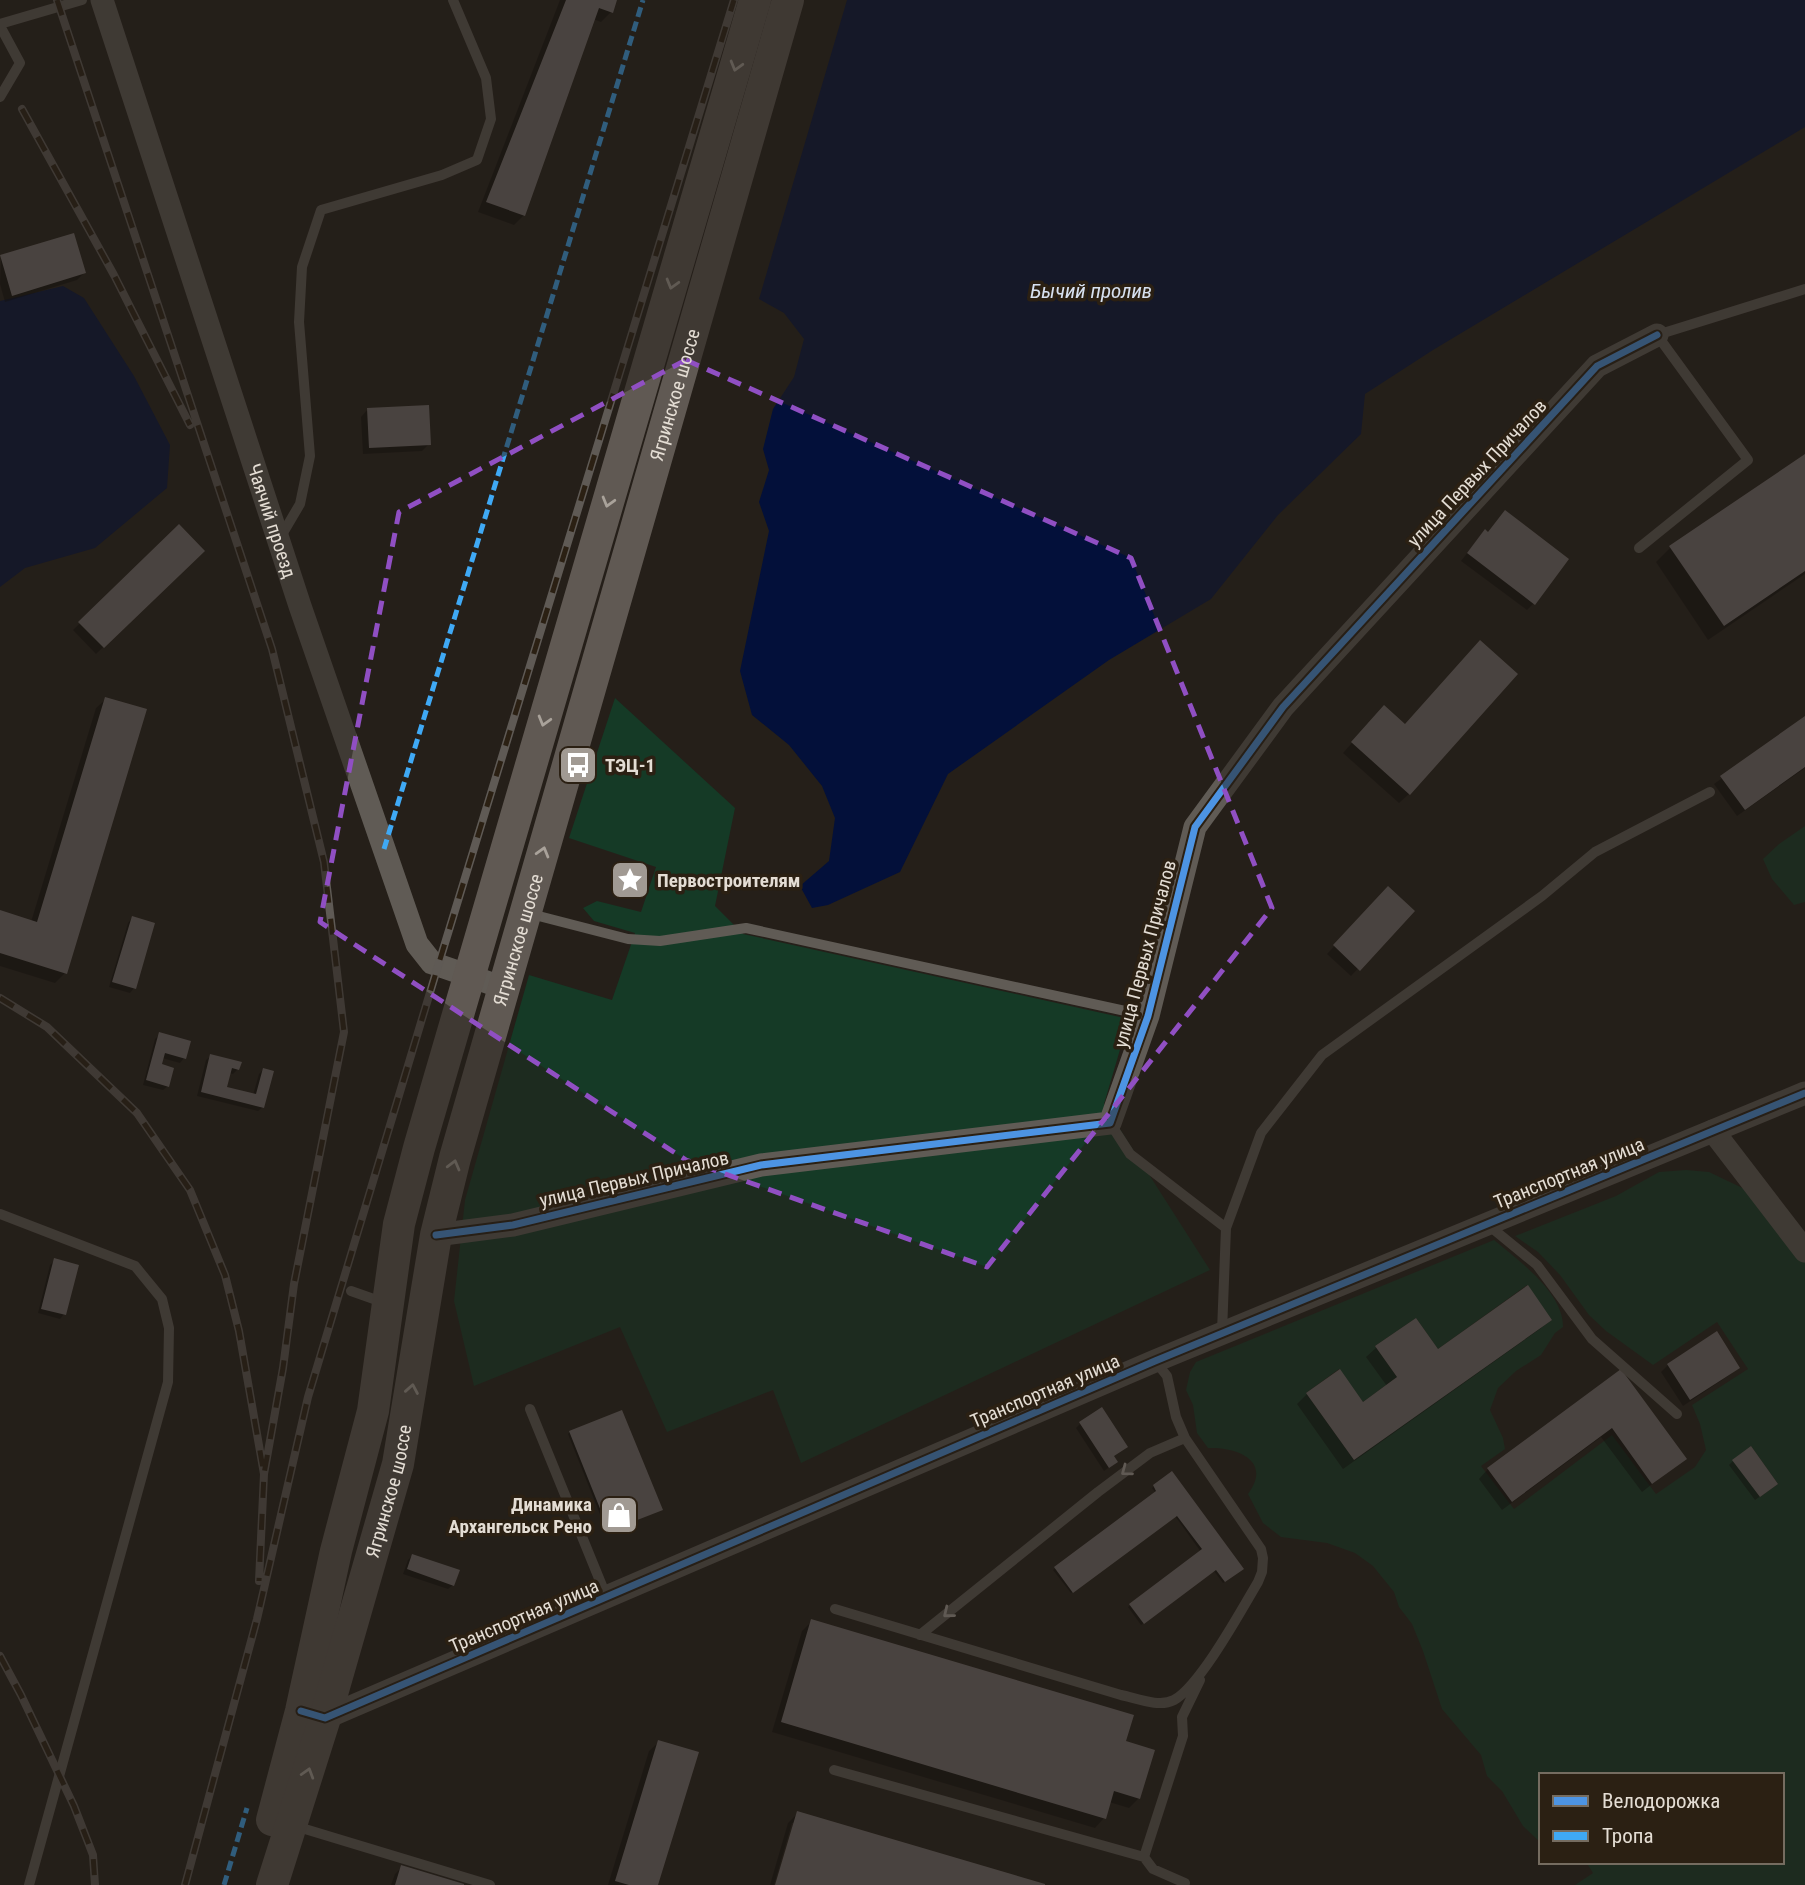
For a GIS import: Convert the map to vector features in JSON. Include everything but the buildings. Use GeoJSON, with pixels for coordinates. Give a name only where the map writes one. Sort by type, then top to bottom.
{"type":"FeatureCollection","features":[{"type":"Feature","properties":{"kind":"main road","name":"Ягринское шоссе"},"geometry":{"type":"LineString","coordinates":[[313,1714],[336,1551],[373,1410],[399,1224],[755,0]]}},
{"type":"Feature","properties":{"kind":"main road","name":"Ягринское шоссе"},"geometry":{"type":"LineString","coordinates":[[272,1885],[282,1822],[313,1714],[398,1464],[436,1235],[504,988],[788,0]]}},
{"type":"Feature","properties":{"kind":"main road","name":"Ягринское шоссе"},"geometry":{"type":"LineString","coordinates":[[252,1885],[282,1822]]}},
{"type":"Feature","properties":{"kind":"street","name":"Чаячий проезд"},"geometry":{"type":"LineString","coordinates":[[102,0],[279,541],[417,944],[432,963],[504,988]]}},
{"type":"Feature","properties":{"kind":"street","name":"улица Первых Причалов"},"geometry":{"type":"LineString","coordinates":[[436,1235],[513,1225],[761,1166],[1110,1123],[1148,1016],[1195,827],[1283,707],[1597,366],[1657,335]]}},
{"type":"Feature","properties":{"kind":"street","name":"Транспортная улица"},"geometry":{"type":"LineString","coordinates":[[313,1714],[607,1598],[1155,1361],[1805,1093]]}},
{"type":"Feature","properties":{"kind":"street"},"geometry":{"type":"LineString","coordinates":[[1713,1131],[1805,1251]]}},
{"type":"Feature","properties":{"kind":"lane"},"geometry":{"type":"LineString","coordinates":[[0,97],[20,63],[0,25],[82,0]]}},
{"type":"Feature","properties":{"kind":"lane"},"geometry":{"type":"LineString","coordinates":[[279,541],[300,504],[310,456],[299,322],[302,267],[321,210],[442,174],[477,160],[491,120],[486,78],[453,0]]}},
{"type":"Feature","properties":{"kind":"lane"},"geometry":{"type":"LineString","coordinates":[[1639,548],[1748,460],[1657,335],[1805,289]]}},
{"type":"Feature","properties":{"kind":"lane"},"geometry":{"type":"LineString","coordinates":[[1222,1335],[1226,1228],[1261,1133],[1322,1055],[1542,896],[1595,852],[1710,792]]}},
{"type":"Feature","properties":{"kind":"lane"},"geometry":{"type":"LineString","coordinates":[[526,912],[628,939],[660,941],[746,928],[1148,1016]]}},
{"type":"Feature","properties":{"kind":"lane"},"geometry":{"type":"LineString","coordinates":[[1110,1123],[1130,1154],[1226,1228]]}},
{"type":"Feature","properties":{"kind":"lane"},"geometry":{"type":"LineString","coordinates":[[0,1214],[135,1266],[162,1299],[169,1328],[168,1382],[29,1885]]}},
{"type":"Feature","properties":{"kind":"lane"},"geometry":{"type":"LineString","coordinates":[[1487,1224],[1537,1265],[1592,1339],[1677,1414]]}},
{"type":"Feature","properties":{"kind":"lane"},"geometry":{"type":"LineString","coordinates":[[351,1291],[388,1304]]}},
{"type":"Feature","properties":{"kind":"lane"},"geometry":{"type":"LineString","coordinates":[[1144,1857],[1183,1736],[1182,1717],[1209,1662],[1258,1582],[1263,1558],[1254,1537],[1185,1438],[1176,1417],[1167,1376],[1155,1361]]}},
{"type":"Feature","properties":{"kind":"lane"},"geometry":{"type":"LineString","coordinates":[[530,1409],[607,1598]]}},
{"type":"Feature","properties":{"kind":"lane"},"geometry":{"type":"LineString","coordinates":[[920,1634],[1150,1453],[1185,1438]]}},
{"type":"Feature","properties":{"kind":"lane"},"geometry":{"type":"LineString","coordinates":[[835,1609],[1121,1695],[1160,1703],[1174,1700],[1209,1662]]}},
{"type":"Feature","properties":{"kind":"lane"},"geometry":{"type":"LineString","coordinates":[[834,1770],[1144,1857],[1153,1869],[1185,1884]]}},
{"type":"Feature","properties":{"kind":"lane"},"geometry":{"type":"LineString","coordinates":[[282,1822],[490,1885]]}},
{"type":"Feature","properties":{"kind":"highlighted area"},"geometry":{"type":"Polygon","coordinates":[[[686,360],[1131,558],[1272,908],[987,1267],[686,1160],[320,922],[399,512],[686,360]]]}},
{"type":"Feature","properties":{"kind":"green space"},"geometry":{"type":"Polygon","coordinates":[[[615,698],[735,808],[715,906],[743,934],[1129,1019],[1104,1104],[1210,1270],[801,1463],[773,1390],[667,1432],[620,1327],[474,1386],[454,1301],[465,1200],[529,975],[612,1000],[635,933],[594,921],[583,908],[597,901],[641,912],[656,867],[569,838],[615,698]]]}},
{"type":"Feature","properties":{"kind":"green space"},"geometry":{"type":"Polygon","coordinates":[[[1805,826],[1805,902],[1794,905],[1772,879],[1763,859],[1805,826]]]}},
{"type":"Feature","properties":{"kind":"green space"},"geometry":{"type":"Polygon","coordinates":[[[1659,1172],[1709,1172],[1755,1194],[1805,1260],[1805,1885],[1575,1885],[1593,1873],[1587,1864],[1784,1864],[1784,1773],[1539,1773],[1539,1841],[1523,1826],[1502,1791],[1487,1776],[1481,1755],[1442,1709],[1412,1624],[1399,1607],[1394,1592],[1373,1566],[1355,1553],[1327,1543],[1281,1537],[1263,1523],[1248,1494],[1255,1482],[1254,1464],[1240,1453],[1208,1448],[1197,1433],[1193,1405],[1186,1390],[1190,1372],[1196,1362],[1494,1240],[1527,1267],[1548,1290],[1561,1314],[1563,1327],[1555,1333],[1541,1355],[1516,1371],[1498,1388],[1490,1410],[1505,1449],[1481,1466],[1514,1509],[1612,1435],[1656,1494],[1695,1467],[1706,1450],[1692,1405],[1748,1369],[1717,1322],[1653,1365],[1606,1331],[1589,1315],[1560,1275],[1538,1252],[1515,1236],[1616,1196],[1659,1172]],[[1527,1285],[1438,1349],[1416,1318],[1375,1346],[1397,1377],[1363,1402],[1339,1369],[1306,1393],[1354,1460],[1552,1320],[1527,1285]],[[1751,1446],[1733,1460],[1760,1497],[1778,1484],[1751,1446]]]}},
{"type":"Feature","properties":{"kind":"water","name":"Бычий пролив"},"geometry":{"type":"Polygon","coordinates":[[[847,0],[1805,0],[1805,127],[1433,350],[1365,394],[1361,434],[1278,515],[1211,599],[1109,660],[948,774],[900,872],[828,905],[812,908],[800,886],[829,861],[835,818],[822,786],[789,745],[752,715],[740,671],[769,531],[759,502],[769,470],[763,449],[773,409],[794,377],[804,339],[784,313],[759,299],[847,0]]]}},
{"type":"Feature","properties":{"kind":"water"},"geometry":{"type":"Polygon","coordinates":[[[63,286],[84,298],[134,376],[170,445],[167,488],[95,548],[25,568],[0,587],[0,301],[63,286]]]}},
{"type":"Feature","properties":{"kind":"railway"},"geometry":{"type":"LineString","coordinates":[[57,0],[272,649],[324,862],[344,1032],[294,1284],[283,1368],[264,1474]]}},
{"type":"Feature","properties":{"kind":"railway"},"geometry":{"type":"LineString","coordinates":[[185,1885],[257,1619],[308,1397],[734,0]]}},
{"type":"Feature","properties":{"kind":"railway"},"geometry":{"type":"LineString","coordinates":[[22,109],[114,275],[190,425]]}},
{"type":"Feature","properties":{"kind":"railway"},"geometry":{"type":"LineString","coordinates":[[0,998],[47,1027],[137,1113],[190,1190],[225,1275],[239,1331],[264,1474],[259,1581]]}},
{"type":"Feature","properties":{"kind":"railway"},"geometry":{"type":"LineString","coordinates":[[0,1656],[74,1806],[93,1855],[95,1885]]}},
{"type":"Feature","properties":{"kind":"marked path"},"geometry":{"type":"LineString","coordinates":[[384,849],[643,0]]}},
{"type":"Feature","properties":{"kind":"marked path"},"geometry":{"type":"LineString","coordinates":[[224,1885],[247,1808]]}},
{"type":"Feature","properties":{"kind":"cycle path"},"geometry":{"type":"LineString","coordinates":[[436,1235],[513,1225],[761,1165],[1110,1123],[1148,1016],[1195,827],[1283,707],[1597,366],[1657,335]]}},
{"type":"Feature","properties":{"kind":"cycle path"},"geometry":{"type":"LineString","coordinates":[[301,1711],[325,1718],[1155,1361],[1805,1093]]}},
{"type":"Feature","properties":{"kind":"place","name":"ТЭЦ-1"},"geometry":{"type":"Point","coordinates":[578,765]}},
{"type":"Feature","properties":{"kind":"place","name":"Первостроителям"},"geometry":{"type":"Point","coordinates":[630,880]}},
{"type":"Feature","properties":{"kind":"place","name":"Динамика Архангельск Рено"},"geometry":{"type":"Point","coordinates":[619,1515]}}]}
